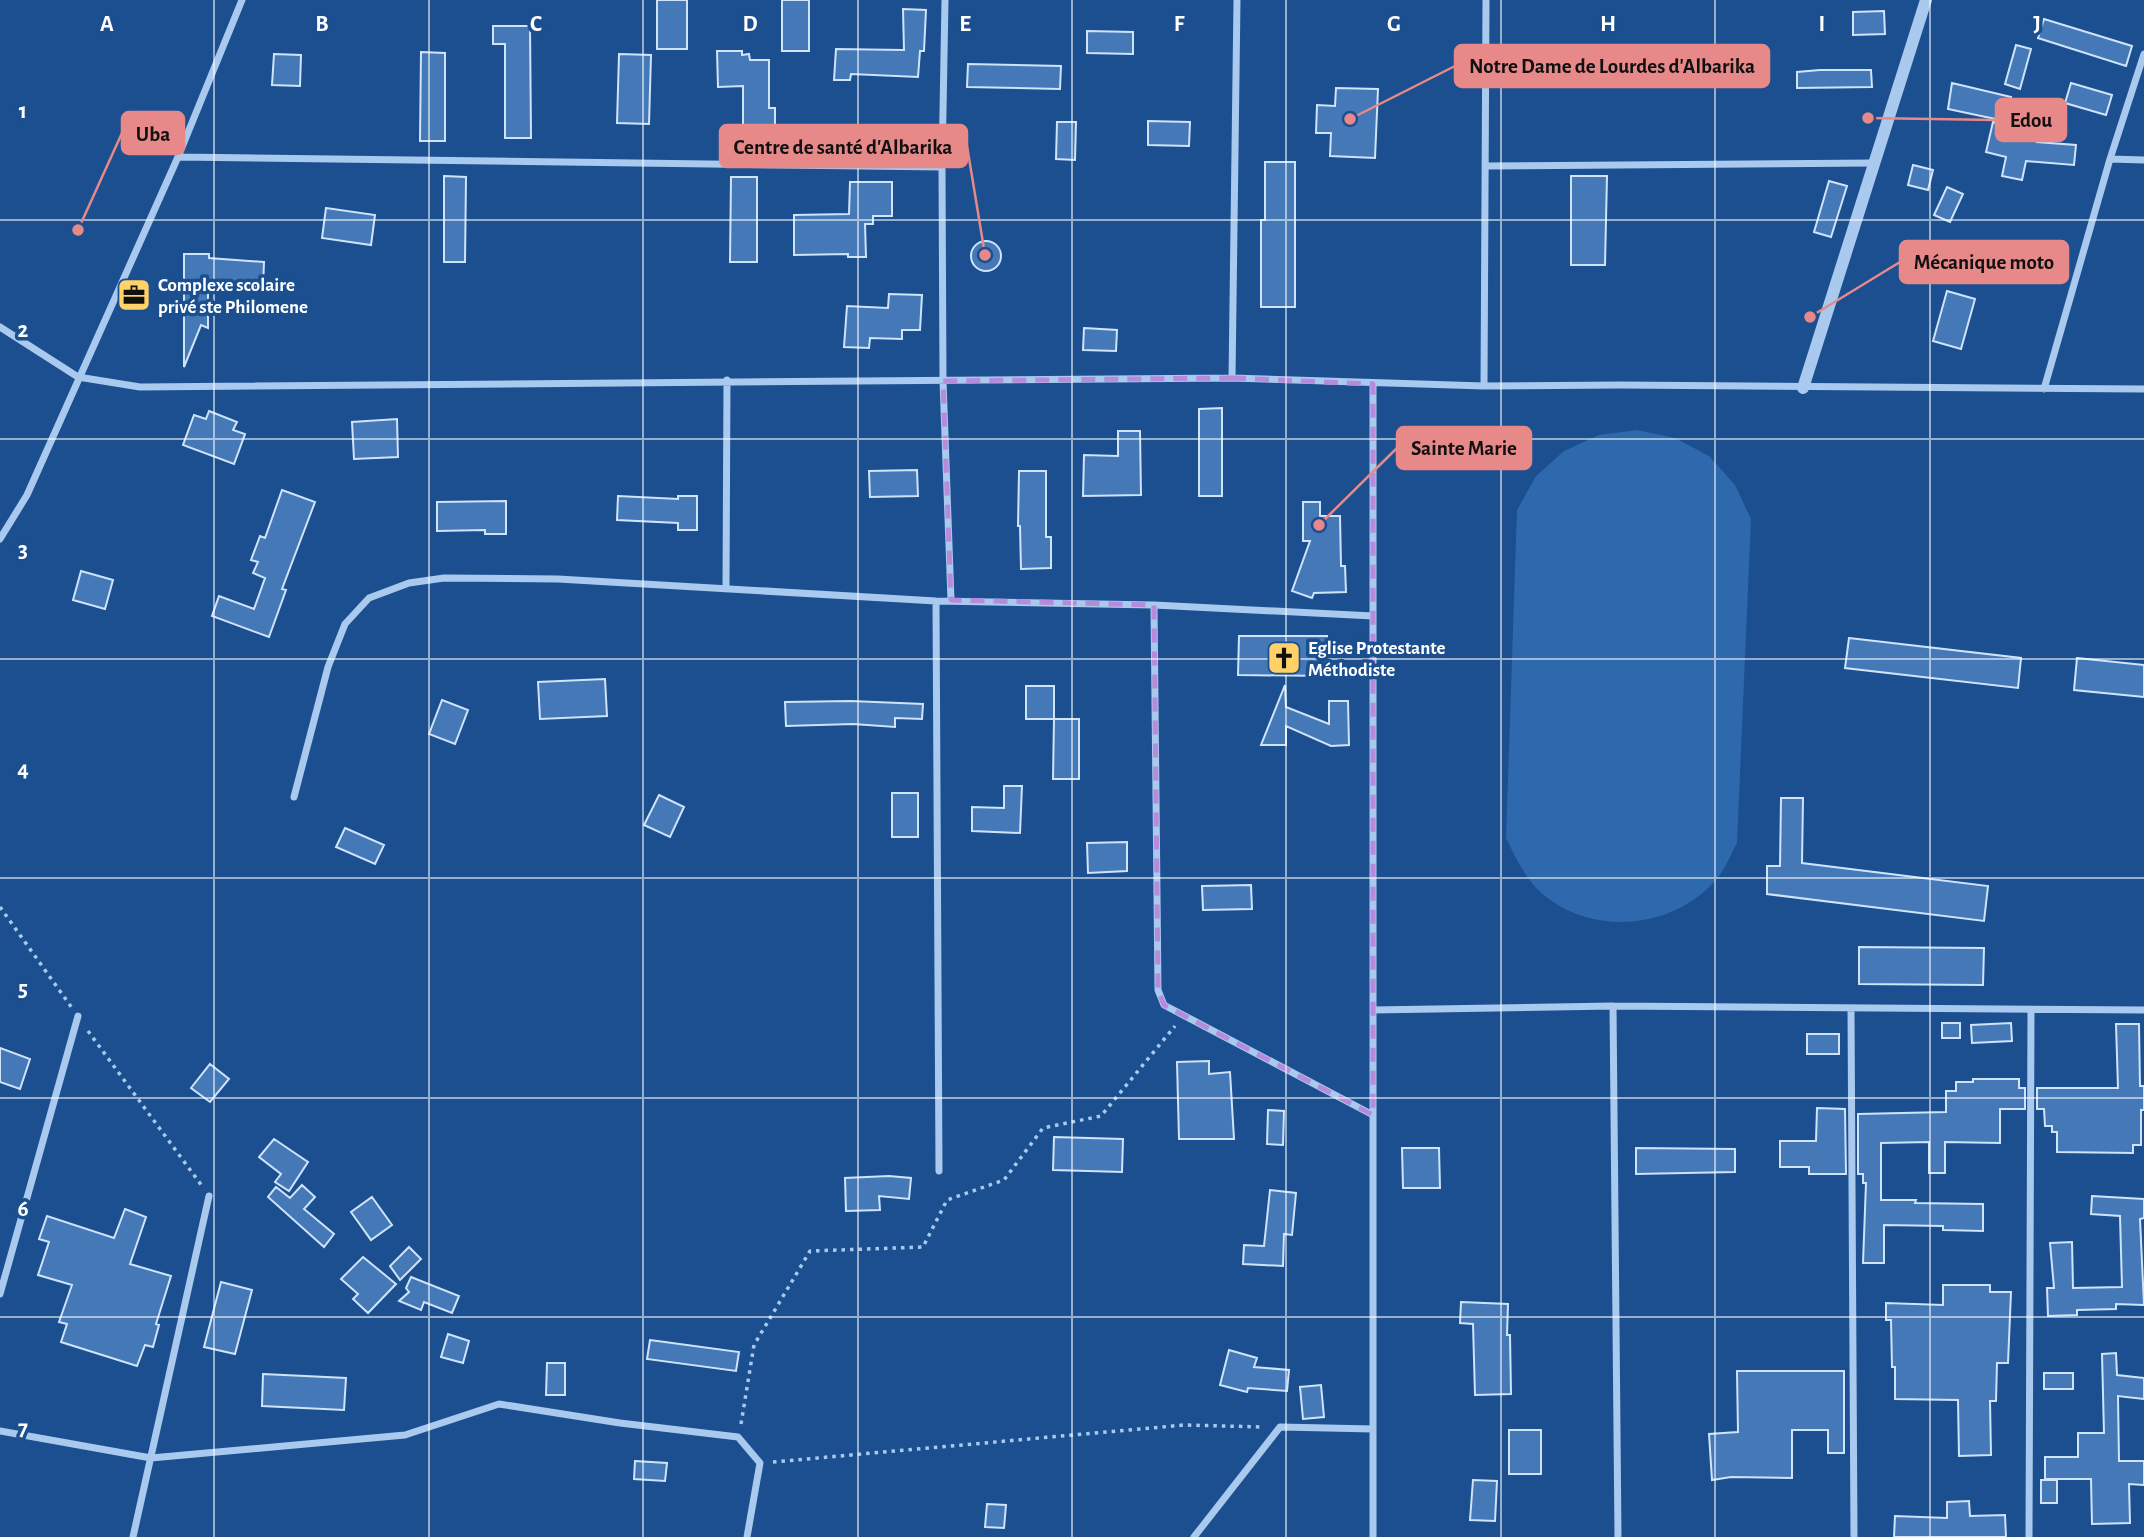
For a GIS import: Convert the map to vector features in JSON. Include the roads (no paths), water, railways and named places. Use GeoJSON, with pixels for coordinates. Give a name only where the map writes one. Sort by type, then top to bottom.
{"type":"FeatureCollection","features":[{"type":"Feature","properties":{"kind":"street"},"geometry":{"type":"LineString","coordinates":[[0,538],[27,495],[178,157],[242,0]]}},
{"type":"Feature","properties":{"kind":"street"},"geometry":{"type":"LineString","coordinates":[[945,0],[942,166],[943,381],[951,600]]}},
{"type":"Feature","properties":{"kind":"street"},"geometry":{"type":"LineString","coordinates":[[1232,378],[1237,0]]}},
{"type":"Feature","properties":{"kind":"street"},"geometry":{"type":"LineString","coordinates":[[1483,386],[1486,0]]}},
{"type":"Feature","properties":{"kind":"street"},"geometry":{"type":"LineString","coordinates":[[1803,388],[1926,0]]}},
{"type":"Feature","properties":{"kind":"street"},"geometry":{"type":"LineString","coordinates":[[2044,389],[2110,159],[2144,54]]}},
{"type":"Feature","properties":{"kind":"street"},"geometry":{"type":"LineString","coordinates":[[178,157],[942,166]]}},
{"type":"Feature","properties":{"kind":"street"},"geometry":{"type":"LineString","coordinates":[[2110,159],[2144,160]]}},
{"type":"Feature","properties":{"kind":"street"},"geometry":{"type":"LineString","coordinates":[[1485,166],[1874,163]]}},
{"type":"Feature","properties":{"kind":"street"},"geometry":{"type":"LineString","coordinates":[[0,327],[78,377],[140,387],[727,380],[1232,378],[1483,386],[2144,389]]}},
{"type":"Feature","properties":{"kind":"street"},"geometry":{"type":"LineString","coordinates":[[726,588],[727,380]]}},
{"type":"Feature","properties":{"kind":"street"},"geometry":{"type":"LineString","coordinates":[[1373,384],[1373,1537]]}},
{"type":"Feature","properties":{"kind":"street"},"geometry":{"type":"LineString","coordinates":[[294,797],[328,667],[345,624],[369,598],[409,583],[444,578],[558,579],[936,601],[1154,605],[1373,616]]}},
{"type":"Feature","properties":{"kind":"street"},"geometry":{"type":"LineString","coordinates":[[936,601],[939,1171]]}},
{"type":"Feature","properties":{"kind":"street"},"geometry":{"type":"LineString","coordinates":[[1154,605],[1158,990],[1164,1005],[1373,1115]]}},
{"type":"Feature","properties":{"kind":"street"},"geometry":{"type":"LineString","coordinates":[[1373,1010],[1613,1006],[2144,1010]]}},
{"type":"Feature","properties":{"kind":"street"},"geometry":{"type":"LineString","coordinates":[[1613,1006],[1618,1537]]}},
{"type":"Feature","properties":{"kind":"street"},"geometry":{"type":"LineString","coordinates":[[1851,1009],[1854,1537]]}},
{"type":"Feature","properties":{"kind":"street"},"geometry":{"type":"LineString","coordinates":[[2029,1537],[2031,1011]]}},
{"type":"Feature","properties":{"kind":"street"},"geometry":{"type":"LineString","coordinates":[[0,1294],[78,1016]]}},
{"type":"Feature","properties":{"kind":"street"},"geometry":{"type":"LineString","coordinates":[[133,1537],[209,1196]]}},
{"type":"Feature","properties":{"kind":"street"},"geometry":{"type":"LineString","coordinates":[[0,1431],[151,1458],[405,1435],[499,1404],[620,1423],[738,1437],[760,1463],[747,1537]]}},
{"type":"Feature","properties":{"kind":"street"},"geometry":{"type":"LineString","coordinates":[[1194,1537],[1280,1427],[1373,1429]]}},
{"type":"Feature","properties":{"kind":"place","name":"Edou"},"geometry":{"type":"Point","coordinates":[1868,118]}},
{"type":"Feature","properties":{"kind":"place","name":"Notre Dame de Lourdes d'Albarika"},"geometry":{"type":"Point","coordinates":[1350,119]}},
{"type":"Feature","properties":{"kind":"place","name":"Uba"},"geometry":{"type":"Point","coordinates":[78,230]}},
{"type":"Feature","properties":{"kind":"place","name":"Centre de santé d'Albarika"},"geometry":{"type":"Point","coordinates":[985,255]}},
{"type":"Feature","properties":{"kind":"place","name":"Complexe scolaire privé ste Philomene"},"geometry":{"type":"Point","coordinates":[134,295]}},
{"type":"Feature","properties":{"kind":"place","name":"Mécanique moto"},"geometry":{"type":"Point","coordinates":[1810,317]}},
{"type":"Feature","properties":{"kind":"place","name":"Sainte Marie"},"geometry":{"type":"Point","coordinates":[1319,525]}},
{"type":"Feature","properties":{"kind":"place","name":"Eglise Protestante Méthodiste"},"geometry":{"type":"Point","coordinates":[1284,658]}}]}
